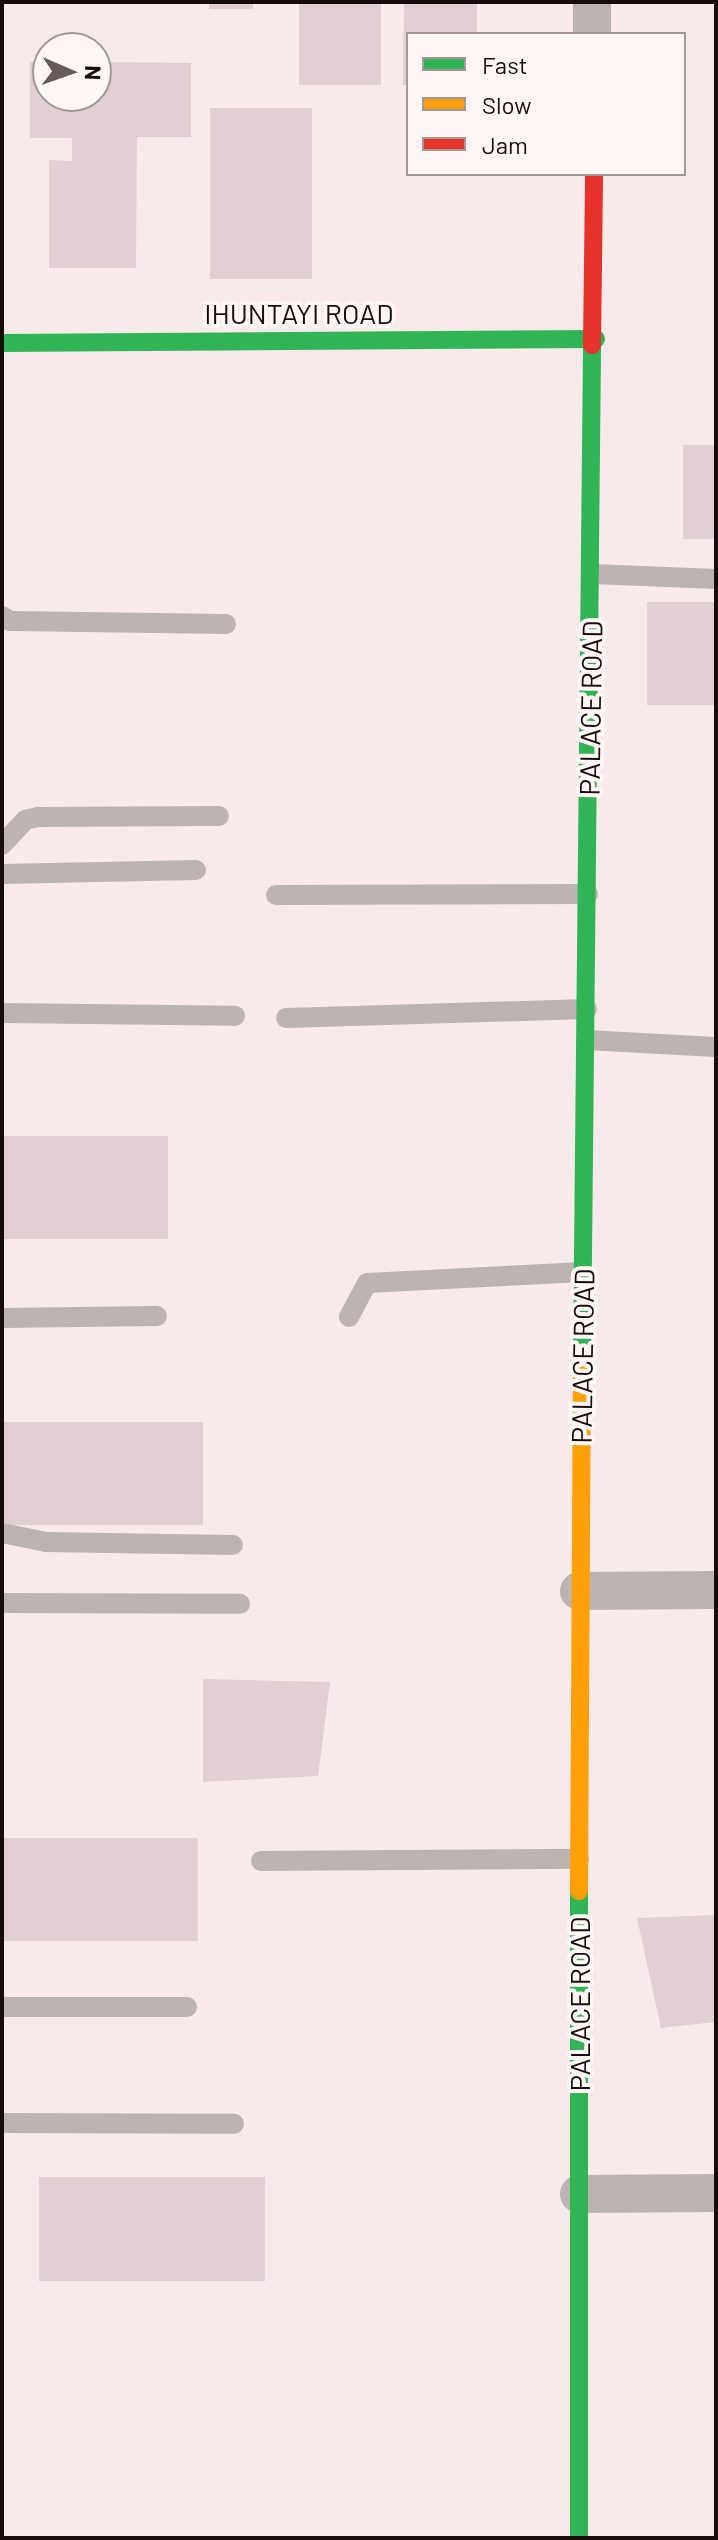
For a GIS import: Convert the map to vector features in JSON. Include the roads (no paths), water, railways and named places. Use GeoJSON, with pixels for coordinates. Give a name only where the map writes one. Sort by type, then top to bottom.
{"type":"FeatureCollection","features":[{"type":"Feature","properties":{"kind":"street"},"geometry":{"type":"LineString","coordinates":[[592,2],[592,32]]}},
{"type":"Feature","properties":{"kind":"street","name":"PALACE ROAD"},"geometry":{"type":"LineString","coordinates":[[579,2538],[579,1591],[596,339],[594,176]]}},
{"type":"Feature","properties":{"kind":"street","name":"IHUNTAYI ROAD"},"geometry":{"type":"LineString","coordinates":[[2,343],[596,339]]}},
{"type":"Feature","properties":{"kind":"street"},"geometry":{"type":"LineString","coordinates":[[579,1591],[716,1590]]}},
{"type":"Feature","properties":{"kind":"street"},"geometry":{"type":"LineString","coordinates":[[579,2194],[716,2193]]}},
{"type":"Feature","properties":{"kind":"lane"},"geometry":{"type":"LineString","coordinates":[[592,574],[716,579]]}},
{"type":"Feature","properties":{"kind":"lane"},"geometry":{"type":"LineString","coordinates":[[2,616],[10,621],[226,624]]}},
{"type":"Feature","properties":{"kind":"lane"},"geometry":{"type":"LineString","coordinates":[[2,845],[25,820],[38,817],[219,816]]}},
{"type":"Feature","properties":{"kind":"lane"},"geometry":{"type":"LineString","coordinates":[[2,874],[196,870]]}},
{"type":"Feature","properties":{"kind":"lane"},"geometry":{"type":"LineString","coordinates":[[276,895],[588,894]]}},
{"type":"Feature","properties":{"kind":"lane"},"geometry":{"type":"LineString","coordinates":[[286,1018],[587,1009]]}},
{"type":"Feature","properties":{"kind":"lane"},"geometry":{"type":"LineString","coordinates":[[2,1013],[235,1016]]}},
{"type":"Feature","properties":{"kind":"lane"},"geometry":{"type":"LineString","coordinates":[[586,1040],[716,1047]]}},
{"type":"Feature","properties":{"kind":"lane"},"geometry":{"type":"LineString","coordinates":[[349,1317],[367,1283],[584,1272]]}},
{"type":"Feature","properties":{"kind":"lane"},"geometry":{"type":"LineString","coordinates":[[2,1318],[157,1316]]}},
{"type":"Feature","properties":{"kind":"lane"},"geometry":{"type":"LineString","coordinates":[[2,1533],[46,1542],[233,1545]]}},
{"type":"Feature","properties":{"kind":"lane"},"geometry":{"type":"LineString","coordinates":[[2,1603],[240,1604]]}},
{"type":"Feature","properties":{"kind":"lane"},"geometry":{"type":"LineString","coordinates":[[261,1861],[579,1859]]}},
{"type":"Feature","properties":{"kind":"lane"},"geometry":{"type":"LineString","coordinates":[[2,2007],[187,2007]]}},
{"type":"Feature","properties":{"kind":"lane"},"geometry":{"type":"LineString","coordinates":[[2,2123],[234,2124]]}}]}
